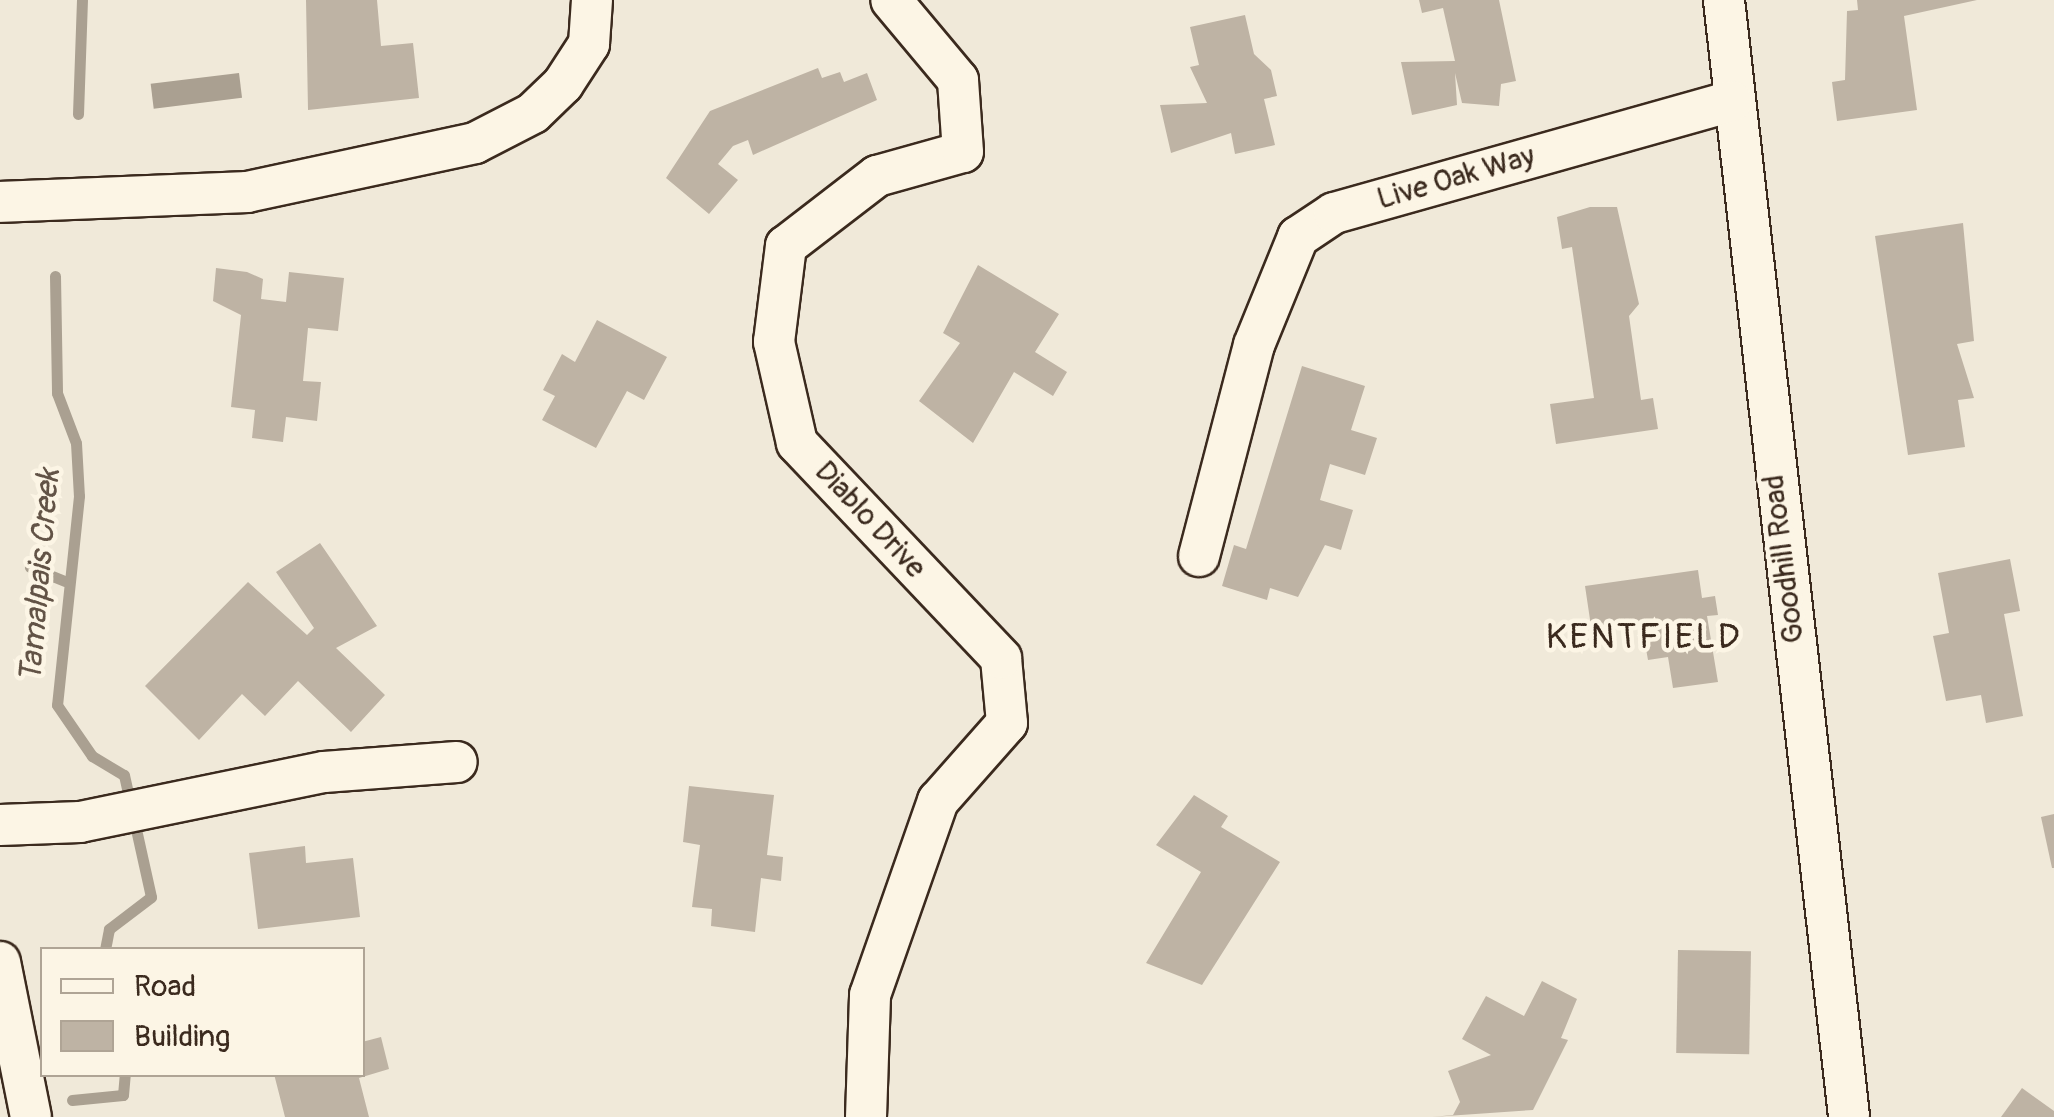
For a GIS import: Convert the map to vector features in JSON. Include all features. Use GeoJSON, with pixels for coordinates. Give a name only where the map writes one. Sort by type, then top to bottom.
{"type":"FeatureCollection","features":[{"type":"Feature","properties":{"kind":"street"},"geometry":{"type":"LineString","coordinates":[[0,202],[248,192],[475,143],[533,114],[563,84],[589,44],[592,0]]}},
{"type":"Feature","properties":{"kind":"street","name":"Diablo Drive"},"geometry":{"type":"LineString","coordinates":[[866,1117],[870,995],[938,802],[1007,723],[1000,658],[798,443],[774,342],[786,246],[877,176],[963,152],[958,80],[892,0]]}},
{"type":"Feature","properties":{"kind":"street","name":"Goodhill Road"},"geometry":{"type":"LineString","coordinates":[[1724,0],[1732,101],[1849,1117]]}},
{"type":"Feature","properties":{"kind":"street","name":"Live Oak Way"},"geometry":{"type":"LineString","coordinates":[[1199,556],[1254,345],[1286,256],[1324,218],[1732,101]]}},
{"type":"Feature","properties":{"kind":"street"},"geometry":{"type":"LineString","coordinates":[[0,825],[110,816],[324,772],[457,762]]}},
{"type":"Feature","properties":{"kind":"street"},"geometry":{"type":"LineString","coordinates":[[0,962],[31,1117]]}},
{"type":"Feature","properties":{"kind":"shaded area"},"geometry":{"type":"Polygon","coordinates":[[[239,73],[242,98],[154,109],[151,84],[239,73]]]}},
{"type":"Feature","properties":{"kind":"building"},"geometry":{"type":"Polygon","coordinates":[[[306,0],[377,0],[381,46],[413,43],[419,98],[308,110],[306,0]]]}},
{"type":"Feature","properties":{"kind":"building"},"geometry":{"type":"Polygon","coordinates":[[[1419,0],[1499,0],[1516,81],[1501,84],[1499,106],[1462,103],[1455,73],[1457,105],[1412,115],[1401,62],[1455,61],[1443,8],[1422,13],[1419,0]]]}},
{"type":"Feature","properties":{"kind":"building"},"geometry":{"type":"Polygon","coordinates":[[[1857,0],[1977,0],[1904,16],[1917,110],[1837,121],[1832,82],[1845,80],[1847,11],[1858,10],[1857,0]]]}},
{"type":"Feature","properties":{"kind":"building"},"geometry":{"type":"Polygon","coordinates":[[[1245,15],[1254,54],[1271,70],[1277,96],[1264,99],[1275,145],[1235,154],[1231,133],[1171,153],[1160,105],[1207,103],[1190,67],[1199,65],[1190,27],[1245,15]]]}},
{"type":"Feature","properties":{"kind":"building"},"geometry":{"type":"Polygon","coordinates":[[[818,68],[822,78],[840,72],[844,82],[867,73],[877,100],[753,155],[748,140],[733,146],[718,164],[738,180],[709,214],[666,178],[710,111],[818,68]]]}},
{"type":"Feature","properties":{"kind":"building"},"geometry":{"type":"Polygon","coordinates":[[[1590,207],[1617,207],[1639,304],[1629,316],[1641,400],[1653,398],[1658,429],[1556,444],[1550,404],[1594,398],[1572,247],[1562,249],[1557,217],[1590,207]]]}},
{"type":"Feature","properties":{"kind":"building"},"geometry":{"type":"Polygon","coordinates":[[[1963,223],[1974,341],[1957,344],[1974,398],[1958,400],[1965,447],[1908,455],[1875,236],[1963,223]]]}},
{"type":"Feature","properties":{"kind":"building"},"geometry":{"type":"Polygon","coordinates":[[[978,265],[1059,314],[1035,352],[1067,372],[1053,396],[1014,372],[973,443],[919,401],[960,343],[943,333],[978,265]]]}},
{"type":"Feature","properties":{"kind":"building"},"geometry":{"type":"Polygon","coordinates":[[[216,268],[247,272],[263,279],[261,299],[286,302],[289,272],[344,278],[338,331],[308,328],[303,381],[321,382],[317,421],[286,417],[283,442],[252,438],[255,410],[231,407],[241,315],[213,301],[216,268]]]}},
{"type":"Feature","properties":{"kind":"building"},"geometry":{"type":"Polygon","coordinates":[[[597,320],[667,357],[644,400],[627,391],[596,448],[542,420],[555,396],[543,390],[562,354],[575,362],[597,320]]]}},
{"type":"Feature","properties":{"kind":"building"},"geometry":{"type":"Polygon","coordinates":[[[1302,366],[1365,386],[1351,430],[1377,438],[1365,475],[1330,464],[1320,500],[1353,510],[1341,550],[1325,545],[1298,597],[1270,588],[1267,600],[1222,586],[1234,545],[1246,549],[1302,366]]]}},
{"type":"Feature","properties":{"kind":"building"},"geometry":{"type":"Polygon","coordinates":[[[320,543],[377,626],[336,648],[385,695],[351,732],[298,681],[265,716],[242,694],[199,740],[145,686],[248,582],[307,635],[314,628],[276,572],[320,543]]]}},
{"type":"Feature","properties":{"kind":"building"},"geometry":{"type":"Polygon","coordinates":[[[2010,559],[2020,611],[2004,614],[2023,716],[1986,723],[1981,695],[1946,701],[1933,636],[1949,633],[1938,573],[2010,559]]]}},
{"type":"Feature","properties":{"kind":"building"},"geometry":{"type":"Polygon","coordinates":[[[1698,570],[1702,598],[1715,596],[1718,615],[1707,616],[1718,682],[1673,688],[1668,657],[1648,660],[1642,626],[1592,633],[1585,586],[1698,570]]]}},
{"type":"Feature","properties":{"kind":"building"},"geometry":{"type":"Polygon","coordinates":[[[689,786],[774,795],[767,855],[783,857],[781,881],[761,878],[755,932],[711,926],[712,909],[692,907],[700,845],[683,842],[689,786]]]}},
{"type":"Feature","properties":{"kind":"building"},"geometry":{"type":"Polygon","coordinates":[[[1194,795],[1228,816],[1221,827],[1280,862],[1202,985],[1146,963],[1201,872],[1156,845],[1194,795]]]}},
{"type":"Feature","properties":{"kind":"building"},"geometry":{"type":"Polygon","coordinates":[[[2054,814],[2054,868],[2052,868],[2041,817],[2054,814]]]}},
{"type":"Feature","properties":{"kind":"building"},"geometry":{"type":"Polygon","coordinates":[[[305,846],[306,863],[353,858],[360,917],[258,929],[249,853],[305,846]]]}},
{"type":"Feature","properties":{"kind":"building"},"geometry":{"type":"Polygon","coordinates":[[[1678,950],[1751,951],[1749,1054],[1676,1053],[1678,950]]]}},
{"type":"Feature","properties":{"kind":"building"},"geometry":{"type":"Polygon","coordinates":[[[1542,981],[1577,999],[1561,1038],[1568,1040],[1533,1110],[1432,1117],[1453,1115],[1460,1102],[1448,1071],[1491,1055],[1462,1039],[1486,996],[1524,1016],[1542,981]]]}},
{"type":"Feature","properties":{"kind":"building"},"geometry":{"type":"Polygon","coordinates":[[[381,1037],[389,1069],[365,1076],[365,1041],[381,1037]]]}},
{"type":"Feature","properties":{"kind":"building"},"geometry":{"type":"Polygon","coordinates":[[[275,1077],[362,1077],[359,1078],[369,1117],[285,1117],[275,1077]]]}},
{"type":"Feature","properties":{"kind":"building"},"geometry":{"type":"Polygon","coordinates":[[[2022,1088],[2054,1111],[2054,1117],[2001,1117],[2022,1088]]]}},
{"type":"Feature","properties":{"kind":"waterway","name":"Tamalpais Creek"},"geometry":{"type":"LineString","coordinates":[[78,114],[82,0]]}},
{"type":"Feature","properties":{"kind":"waterway","name":"Tamalpais Creek"},"geometry":{"type":"LineString","coordinates":[[55,276],[57,393],[76,443],[79,496],[57,705],[92,756],[124,775],[151,897],[109,929],[106,947]]}},
{"type":"Feature","properties":{"kind":"waterway"},"geometry":{"type":"LineString","coordinates":[[30,567],[65,581]]}},
{"type":"Feature","properties":{"kind":"waterway","name":"Tamalpais Creek"},"geometry":{"type":"LineString","coordinates":[[72,1100],[123,1095],[125,1077]]}},
{"type":"Feature","properties":{"kind":"district","name":"KENTFIELD"},"geometry":{"type":"Point","coordinates":[1644,637]}}]}
